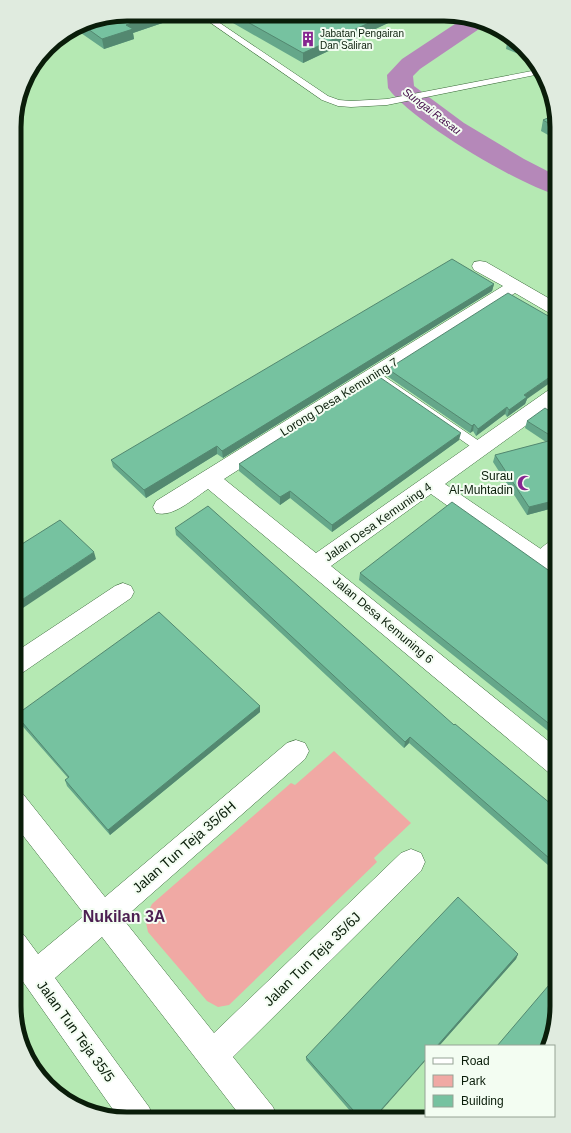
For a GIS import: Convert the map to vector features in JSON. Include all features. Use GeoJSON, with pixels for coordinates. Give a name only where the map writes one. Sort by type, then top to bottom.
{"type":"FeatureCollection","features":[{"type":"Feature","properties":{"kind":"street"},"geometry":{"type":"LineString","coordinates":[[480,266],[550,306]]}},
{"type":"Feature","properties":{"kind":"street","name":"Lorong Desa Kemuning 7"},"geometry":{"type":"LineString","coordinates":[[163,507],[515,286]]}},
{"type":"Feature","properties":{"kind":"street","name":"Jalan Desa Kemuning 4"},"geometry":{"type":"LineString","coordinates":[[316,565],[481,448],[550,403]]}},
{"type":"Feature","properties":{"kind":"street","name":"Jalan Desa Kemuning 6"},"geometry":{"type":"LineString","coordinates":[[209,478],[550,758]]}},
{"type":"Feature","properties":{"kind":"street"},"geometry":{"type":"LineString","coordinates":[[431,484],[550,567]]}},
{"type":"Feature","properties":{"kind":"street"},"geometry":{"type":"LineString","coordinates":[[21,661],[123,592]]}},
{"type":"Feature","properties":{"kind":"street","name":"Jalan Tun Teja 35/6H"},"geometry":{"type":"LineString","coordinates":[[36,975],[296,751]]}},
{"type":"Feature","properties":{"kind":"street"},"geometry":{"type":"LineString","coordinates":[[21,812],[257,1112]]}},
{"type":"Feature","properties":{"kind":"street","name":"Jalan Tun Teja 35/6J"},"geometry":{"type":"LineString","coordinates":[[213,1056],[411,862]]}},
{"type":"Feature","properties":{"kind":"street","name":"Jalan Tun Teja 35/5"},"geometry":{"type":"LineString","coordinates":[[21,955],[134,1112]]}},
{"type":"Feature","properties":{"kind":"lane"},"geometry":{"type":"LineString","coordinates":[[212,21],[325,98],[338,103],[351,104],[387,102],[535,73]]}},
{"type":"Feature","properties":{"kind":"lane"},"geometry":{"type":"LineString","coordinates":[[375,374],[481,448]]}},
{"type":"Feature","properties":{"kind":"lane"},"geometry":{"type":"LineString","coordinates":[[539,559],[550,550]]}},
{"type":"Feature","properties":{"kind":"green space"},"geometry":{"type":"Polygon","coordinates":[[[334,751],[411,823],[374,858],[377,862],[229,1005],[218,1007],[207,1001],[148,932],[145,918],[152,904],[291,783],[295,785],[334,751]]]}},
{"type":"Feature","properties":{"kind":"building"},"geometry":{"type":"Polygon","coordinates":[[[138,21],[126,25],[133,29],[102,39],[87,29],[106,23],[138,21]]]}},
{"type":"Feature","properties":{"kind":"building"},"geometry":{"type":"Polygon","coordinates":[[[246,21],[373,21],[303,53],[246,21]]]}},
{"type":"Feature","properties":{"kind":"building"},"geometry":{"type":"Polygon","coordinates":[[[549,117],[550,124],[543,120],[549,117]]]}},
{"type":"Feature","properties":{"kind":"building"},"geometry":{"type":"Polygon","coordinates":[[[452,259],[494,284],[222,451],[217,446],[144,490],[111,460],[452,259]]]}},
{"type":"Feature","properties":{"kind":"building"},"geometry":{"type":"Polygon","coordinates":[[[508,293],[550,317],[550,377],[524,395],[527,397],[509,410],[507,407],[478,429],[474,424],[472,426],[388,369],[508,293]]]}},
{"type":"Feature","properties":{"kind":"building"},"geometry":{"type":"Polygon","coordinates":[[[378,376],[461,433],[332,525],[290,491],[280,497],[239,464],[378,376]]]}},
{"type":"Feature","properties":{"kind":"building"},"geometry":{"type":"Polygon","coordinates":[[[545,408],[550,411],[550,435],[527,421],[545,408]]]}},
{"type":"Feature","properties":{"kind":"building"},"geometry":{"type":"Polygon","coordinates":[[[550,441],[550,502],[529,507],[495,455],[550,441]]]}},
{"type":"Feature","properties":{"kind":"building"},"geometry":{"type":"Polygon","coordinates":[[[452,502],[550,571],[550,724],[360,573],[452,502]]]}},
{"type":"Feature","properties":{"kind":"building"},"geometry":{"type":"Polygon","coordinates":[[[208,506],[454,725],[455,724],[550,803],[550,859],[410,737],[405,742],[175,528],[208,506]]]}},
{"type":"Feature","properties":{"kind":"building"},"geometry":{"type":"Polygon","coordinates":[[[60,520],[94,552],[21,600],[21,545],[60,520]]]}},
{"type":"Feature","properties":{"kind":"building"},"geometry":{"type":"Polygon","coordinates":[[[159,612],[260,706],[108,830],[65,780],[69,777],[21,721],[21,711],[159,612]]]}},
{"type":"Feature","properties":{"kind":"building"},"geometry":{"type":"Polygon","coordinates":[[[458,897],[518,954],[438,1045],[425,1045],[425,1060],[379,1112],[355,1112],[306,1057],[458,897]]]}},
{"type":"Feature","properties":{"kind":"building"},"geometry":{"type":"Polygon","coordinates":[[[549,985],[550,1013],[548,1027],[543,1045],[498,1045],[549,985]]]}},
{"type":"Feature","properties":{"kind":"waterway","name":"Sungai Rasau"},"geometry":{"type":"LineString","coordinates":[[470,25],[411,64],[400,75],[401,88],[432,114],[466,136],[522,170],[550,183]]}},
{"type":"Feature","properties":{"kind":"place","name":"Jabatan Pengairan Dan Saliran"},"geometry":{"type":"Point","coordinates":[308,39]}},
{"type":"Feature","properties":{"kind":"place","name":"Surau Al-Muhtadin"},"geometry":{"type":"Point","coordinates":[525,483]}},
{"type":"Feature","properties":{"kind":"district","name":"Nukilan 3A"},"geometry":{"type":"Point","coordinates":[124,916]}}]}
